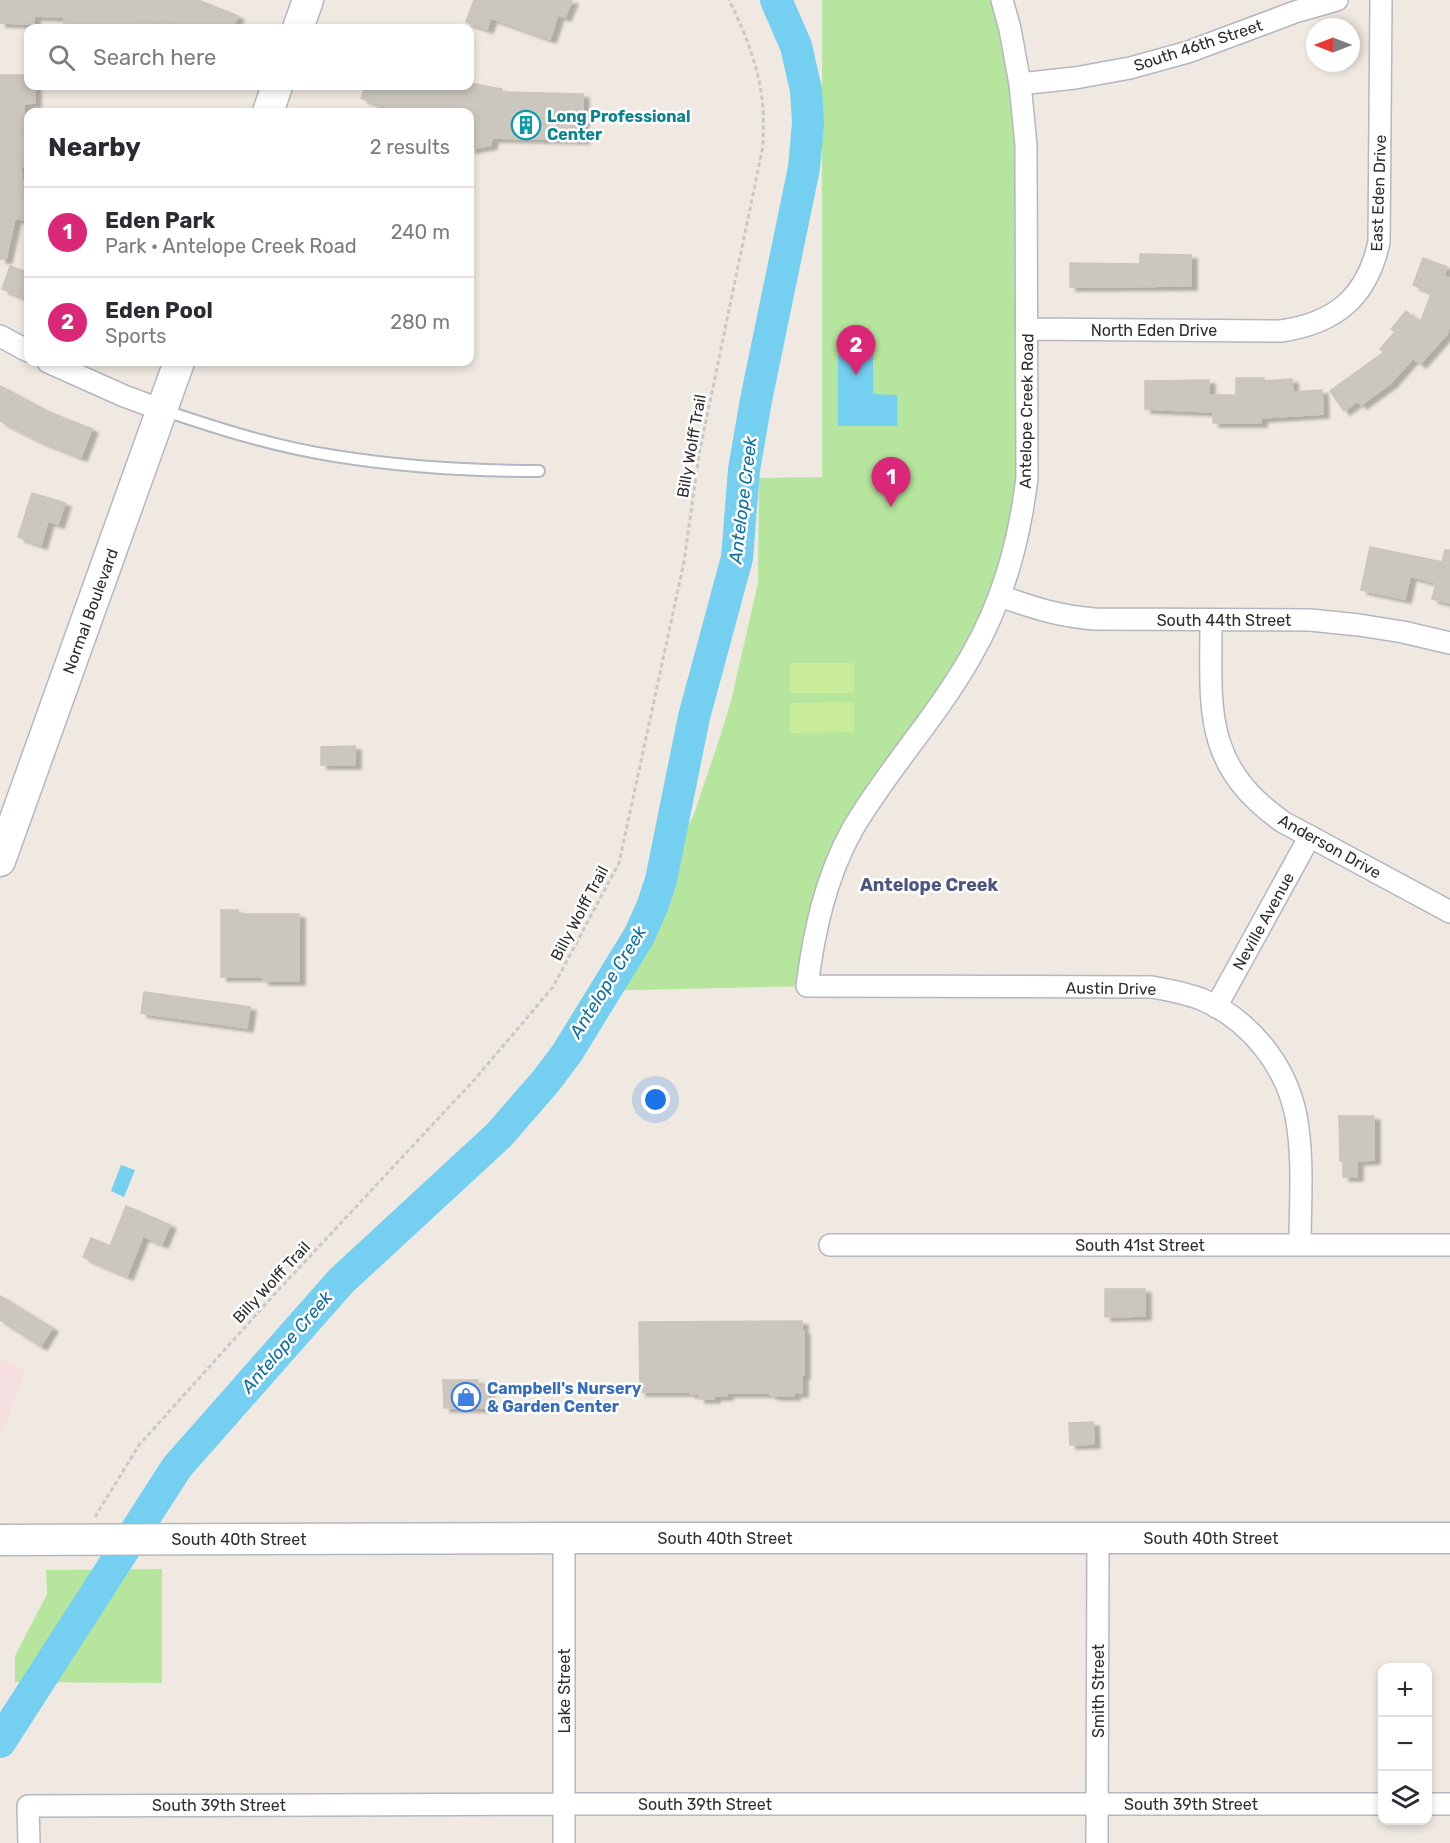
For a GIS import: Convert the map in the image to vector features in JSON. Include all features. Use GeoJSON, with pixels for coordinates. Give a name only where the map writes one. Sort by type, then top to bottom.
{"type":"FeatureCollection","features":[{"type":"Feature","properties":{"kind":"main road"},"geometry":{"type":"LineString","coordinates":[[299,24],[308,0]]}},
{"type":"Feature","properties":{"kind":"main road"},"geometry":{"type":"LineString","coordinates":[[269,108],[276,90]]}},
{"type":"Feature","properties":{"kind":"main road","name":"Normal Boulevard"},"geometry":{"type":"LineString","coordinates":[[0,861],[178,366]]}},
{"type":"Feature","properties":{"kind":"main road","name":"South 40th Street"},"geometry":{"type":"LineString","coordinates":[[0,1540],[100,1528],[159,1540],[1450,1538]]}},
{"type":"Feature","properties":{"kind":"street","name":"Antelope Creek Road"},"geometry":{"type":"LineString","coordinates":[[807,986],[812,945],[820,908],[851,832],[874,794],[942,703],[971,657],[1000,596],[1021,522],[1027,478],[1026,145],[1020,84],[1002,0]]}},
{"type":"Feature","properties":{"kind":"street","name":"South 46th Street"},"geometry":{"type":"LineString","coordinates":[[1020,84],[1075,78],[1130,68],[1188,52],[1295,12],[1337,0]]}},
{"type":"Feature","properties":{"kind":"street","name":"East Eden Drive"},"geometry":{"type":"LineString","coordinates":[[1281,331],[1302,328],[1323,321],[1342,309],[1367,279],[1375,259],[1379,242],[1381,0]]}},
{"type":"Feature","properties":{"kind":"street","name":"North Eden Drive"},"geometry":{"type":"LineString","coordinates":[[1027,329],[1281,331]]}},
{"type":"Feature","properties":{"kind":"street"},"geometry":{"type":"LineString","coordinates":[[0,336],[24,349]]}},
{"type":"Feature","properties":{"kind":"street"},"geometry":{"type":"LineString","coordinates":[[57,366],[162,410]]}},
{"type":"Feature","properties":{"kind":"street","name":"South 44th Street"},"geometry":{"type":"LineString","coordinates":[[1000,596],[1040,611],[1066,617],[1310,620],[1403,632],[1450,643]]}},
{"type":"Feature","properties":{"kind":"street","name":"Anderson Drive"},"geometry":{"type":"LineString","coordinates":[[1210,620],[1210,704],[1214,726],[1223,752],[1245,789],[1265,809],[1283,822],[1450,912]]}},
{"type":"Feature","properties":{"kind":"street","name":"Neville Avenue"},"geometry":{"type":"LineString","coordinates":[[1216,1007],[1310,836]]}},
{"type":"Feature","properties":{"kind":"street","name":"Austin Drive"},"geometry":{"type":"LineString","coordinates":[[807,986],[1152,987],[1179,992],[1216,1007],[1238,1022],[1258,1041],[1276,1063],[1288,1088],[1296,1115],[1299,1142],[1299,1245]]}},
{"type":"Feature","properties":{"kind":"street","name":"South 41st Street"},"geometry":{"type":"LineString","coordinates":[[830,1245],[1450,1245]]}},
{"type":"Feature","properties":{"kind":"street","name":"Lake Street"},"geometry":{"type":"LineString","coordinates":[[564,1538],[564,1843]]}},
{"type":"Feature","properties":{"kind":"street","name":"Smith Street"},"geometry":{"type":"LineString","coordinates":[[1097,1843],[1098,1538]]}},
{"type":"Feature","properties":{"kind":"street","name":"South 39th Street"},"geometry":{"type":"LineString","coordinates":[[28,1843],[28,1806],[1378,1804]]}},
{"type":"Feature","properties":{"kind":"street"},"geometry":{"type":"LineString","coordinates":[[1432,1804],[1450,1804]]}},
{"type":"Feature","properties":{"kind":"lane"},"geometry":{"type":"LineString","coordinates":[[162,410],[216,428],[334,456],[443,469],[540,471]]}},
{"type":"Feature","properties":{"kind":"path","name":"Billy Wolff Trail"},"geometry":{"type":"LineString","coordinates":[[100,1528],[139,1445],[272,1297],[475,1079],[553,987],[619,863],[684,562],[699,455],[763,146],[760,83],[753,55],[740,20],[729,0]]}},
{"type":"Feature","properties":{"kind":"shaded area"},"geometry":{"type":"Polygon","coordinates":[[[0,1357],[26,1371],[0,1437],[0,1357]]]}},
{"type":"Feature","properties":{"kind":"green space"},"geometry":{"type":"Polygon","coordinates":[[[822,0],[1002,0],[1020,84],[1027,478],[1000,596],[851,832],[807,986],[593,991],[643,914],[694,814],[719,740],[731,701],[758,583],[759,478],[822,477],[822,0]]]}},
{"type":"Feature","properties":{"kind":"green space"},"geometry":{"type":"Polygon","coordinates":[[[790,663],[854,663],[854,693],[790,693],[790,663]]]}},
{"type":"Feature","properties":{"kind":"green space"},"geometry":{"type":"Polygon","coordinates":[[[854,702],[854,732],[790,733],[790,703],[854,702]]]}},
{"type":"Feature","properties":{"kind":"green space"},"geometry":{"type":"Polygon","coordinates":[[[162,1569],[162,1683],[15,1682],[15,1656],[47,1594],[46,1570],[162,1569]]]}},
{"type":"Feature","properties":{"kind":"water"},"geometry":{"type":"Polygon","coordinates":[[[838,355],[873,355],[873,394],[897,395],[897,426],[838,426],[838,355]]]}},
{"type":"Feature","properties":{"kind":"water"},"geometry":{"type":"Polygon","coordinates":[[[121,1165],[135,1170],[124,1197],[111,1191],[121,1165]]]}},
{"type":"Feature","properties":{"kind":"building"},"geometry":{"type":"Polygon","coordinates":[[[0,0],[198,0],[238,16],[235,24],[64,24],[64,17],[34,16],[34,24],[0,23],[0,0]]]}},
{"type":"Feature","properties":{"kind":"building"},"geometry":{"type":"Polygon","coordinates":[[[474,0],[572,0],[565,17],[558,15],[550,39],[491,18],[487,29],[466,22],[474,0]]]}},
{"type":"Feature","properties":{"kind":"building"},"geometry":{"type":"Polygon","coordinates":[[[0,75],[24,75],[24,90],[35,90],[35,103],[24,104],[24,151],[23,167],[21,167],[24,220],[15,218],[6,259],[0,259],[0,75]]]}},
{"type":"Feature","properties":{"kind":"building","name":"Long Professional Center"},"geometry":{"type":"Polygon","coordinates":[[[474,84],[502,89],[502,92],[583,94],[583,140],[492,138],[491,145],[474,148],[474,108],[389,108],[361,98],[364,90],[474,90],[474,84]]]}},
{"type":"Feature","properties":{"kind":"building"},"geometry":{"type":"Polygon","coordinates":[[[1140,254],[1191,255],[1191,286],[1070,287],[1070,263],[1140,264],[1140,254]]]}},
{"type":"Feature","properties":{"kind":"building"},"geometry":{"type":"Polygon","coordinates":[[[1423,258],[1447,267],[1444,276],[1450,278],[1450,324],[1447,334],[1420,364],[1413,358],[1391,383],[1361,405],[1358,401],[1344,411],[1330,391],[1384,352],[1380,349],[1395,332],[1391,329],[1406,311],[1420,323],[1432,292],[1413,285],[1423,258]]]}},
{"type":"Feature","properties":{"kind":"building"},"geometry":{"type":"Polygon","coordinates":[[[10,266],[24,271],[24,297],[2,289],[10,266]]]}},
{"type":"Feature","properties":{"kind":"building"},"geometry":{"type":"Polygon","coordinates":[[[1236,378],[1264,378],[1264,381],[1292,379],[1293,392],[1322,390],[1323,414],[1261,418],[1261,423],[1213,423],[1213,412],[1145,409],[1145,381],[1209,380],[1209,395],[1236,395],[1236,378]]]}},
{"type":"Feature","properties":{"kind":"building"},"geometry":{"type":"Polygon","coordinates":[[[0,386],[51,413],[92,429],[81,457],[38,440],[0,421],[0,386]]]}},
{"type":"Feature","properties":{"kind":"building"},"geometry":{"type":"Polygon","coordinates":[[[32,493],[65,503],[58,524],[48,521],[41,545],[18,537],[32,493]]]}},
{"type":"Feature","properties":{"kind":"building"},"geometry":{"type":"Polygon","coordinates":[[[1370,547],[1442,562],[1445,550],[1450,550],[1450,603],[1432,599],[1436,583],[1410,576],[1405,599],[1361,590],[1370,547]]]}},
{"type":"Feature","properties":{"kind":"building"},"geometry":{"type":"Polygon","coordinates":[[[355,746],[355,765],[321,765],[321,747],[355,746]]]}},
{"type":"Feature","properties":{"kind":"building"},"geometry":{"type":"Polygon","coordinates":[[[221,910],[238,910],[238,914],[299,914],[299,981],[263,981],[263,977],[221,977],[221,910]]]}},
{"type":"Feature","properties":{"kind":"building"},"geometry":{"type":"Polygon","coordinates":[[[144,992],[250,1007],[247,1028],[141,1013],[144,992]]]}},
{"type":"Feature","properties":{"kind":"building"},"geometry":{"type":"Polygon","coordinates":[[[1339,1116],[1374,1116],[1374,1160],[1357,1161],[1357,1177],[1343,1177],[1343,1161],[1340,1161],[1339,1116]]]}},
{"type":"Feature","properties":{"kind":"building"},"geometry":{"type":"Polygon","coordinates":[[[126,1206],[170,1225],[162,1244],[143,1236],[127,1276],[83,1257],[91,1238],[110,1246],[126,1206]]]}},
{"type":"Feature","properties":{"kind":"building"},"geometry":{"type":"Polygon","coordinates":[[[1105,1289],[1145,1289],[1145,1316],[1105,1317],[1105,1289]]]}},
{"type":"Feature","properties":{"kind":"building"},"geometry":{"type":"Polygon","coordinates":[[[0,1296],[52,1328],[41,1346],[0,1320],[0,1296]]]}},
{"type":"Feature","properties":{"kind":"building"},"geometry":{"type":"Polygon","coordinates":[[[802,1321],[804,1375],[802,1375],[802,1393],[794,1393],[794,1396],[775,1396],[770,1393],[727,1393],[727,1396],[714,1396],[714,1399],[699,1399],[699,1394],[690,1394],[690,1392],[640,1392],[639,1322],[802,1321]]]}},
{"type":"Feature","properties":{"kind":"building","name":"Campbell's Nursery & Garden Center"},"geometry":{"type":"Polygon","coordinates":[[[443,1380],[478,1380],[478,1386],[488,1386],[488,1408],[444,1408],[443,1380]]]}},
{"type":"Feature","properties":{"kind":"building"},"geometry":{"type":"Polygon","coordinates":[[[1093,1422],[1094,1444],[1070,1445],[1069,1423],[1093,1422]]]}},
{"type":"Feature","properties":{"kind":"waterway","name":"Antelope Creek"},"geometry":{"type":"LineString","coordinates":[[0,1742],[177,1467],[341,1281],[499,1135],[546,1081],[567,1053],[639,936],[652,907],[661,880],[694,717],[737,558],[744,470],[756,400],[804,168],[808,123],[806,90],[796,46],[776,0]]}},
{"type":"Feature","properties":{"kind":"place","name":"Long Professional Center"},"geometry":{"type":"Point","coordinates":[526,125]}},
{"type":"Feature","properties":{"kind":"place","name":"Eden Pool"},"geometry":{"type":"Point","coordinates":[856,375]}},
{"type":"Feature","properties":{"kind":"place","name":"Eden Park"},"geometry":{"type":"Point","coordinates":[891,507]}},
{"type":"Feature","properties":{"kind":"place","name":"Campbell's Nursery & Garden Center"},"geometry":{"type":"Point","coordinates":[466,1397]}},
{"type":"Feature","properties":{"kind":"district","name":"Antelope Creek"},"geometry":{"type":"Point","coordinates":[929,885]}}]}
